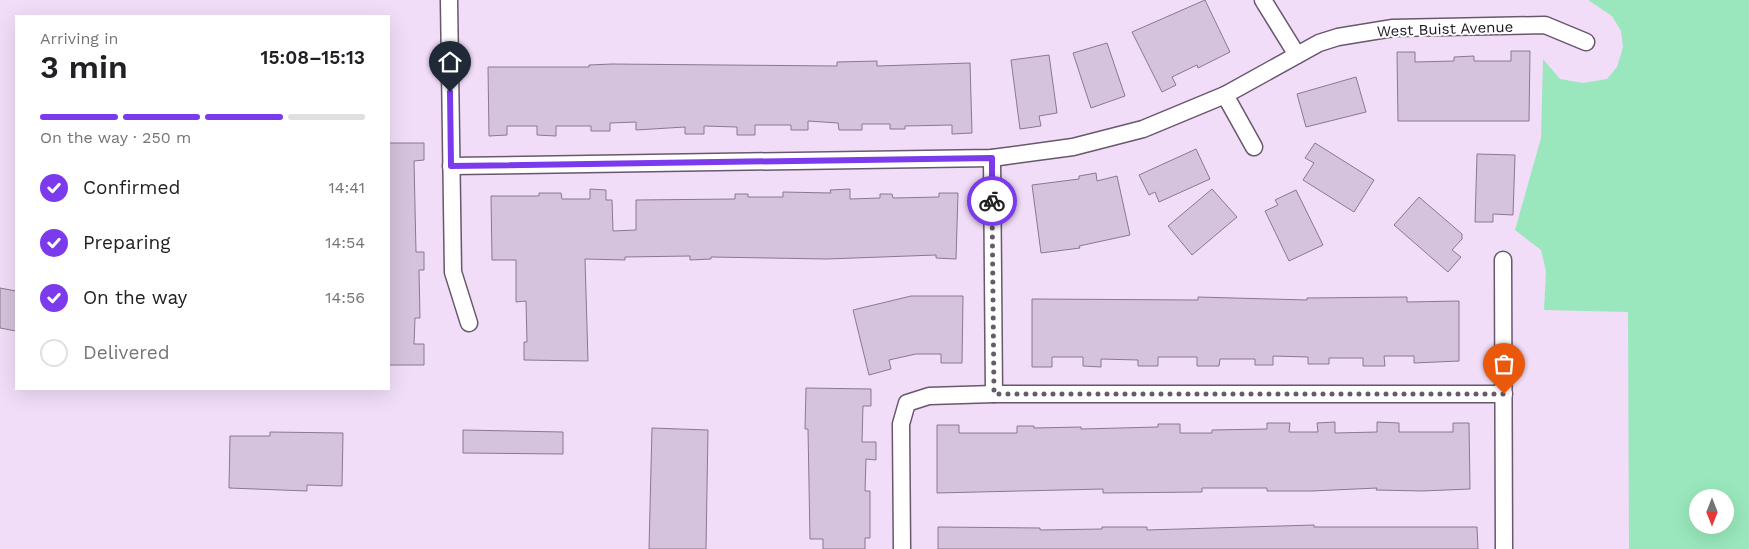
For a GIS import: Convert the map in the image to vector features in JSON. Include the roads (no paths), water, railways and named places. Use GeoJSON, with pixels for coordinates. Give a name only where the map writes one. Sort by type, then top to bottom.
{"type":"FeatureCollection","features":[{"type":"Feature","properties":{"kind":"street"},"geometry":{"type":"LineString","coordinates":[[449,0],[453,272],[469,323]]}},
{"type":"Feature","properties":{"kind":"street"},"geometry":{"type":"LineString","coordinates":[[1263,0],[1297,55]]}},
{"type":"Feature","properties":{"kind":"street","name":"West Buist Avenue"},"geometry":{"type":"LineString","coordinates":[[451,166],[992,158],[1074,147],[1143,129],[1225,95],[1319,43],[1338,36],[1393,28],[1545,25],[1586,42]]}},
{"type":"Feature","properties":{"kind":"street"},"geometry":{"type":"LineString","coordinates":[[1225,95],[1254,147]]}},
{"type":"Feature","properties":{"kind":"street"},"geometry":{"type":"LineString","coordinates":[[992,158],[994,394]]}},
{"type":"Feature","properties":{"kind":"street"},"geometry":{"type":"LineString","coordinates":[[1503,260],[1504,549]]}},
{"type":"Feature","properties":{"kind":"street"},"geometry":{"type":"LineString","coordinates":[[902,549],[901,424],[907,403],[929,396],[994,394],[1504,394]]}}]}
